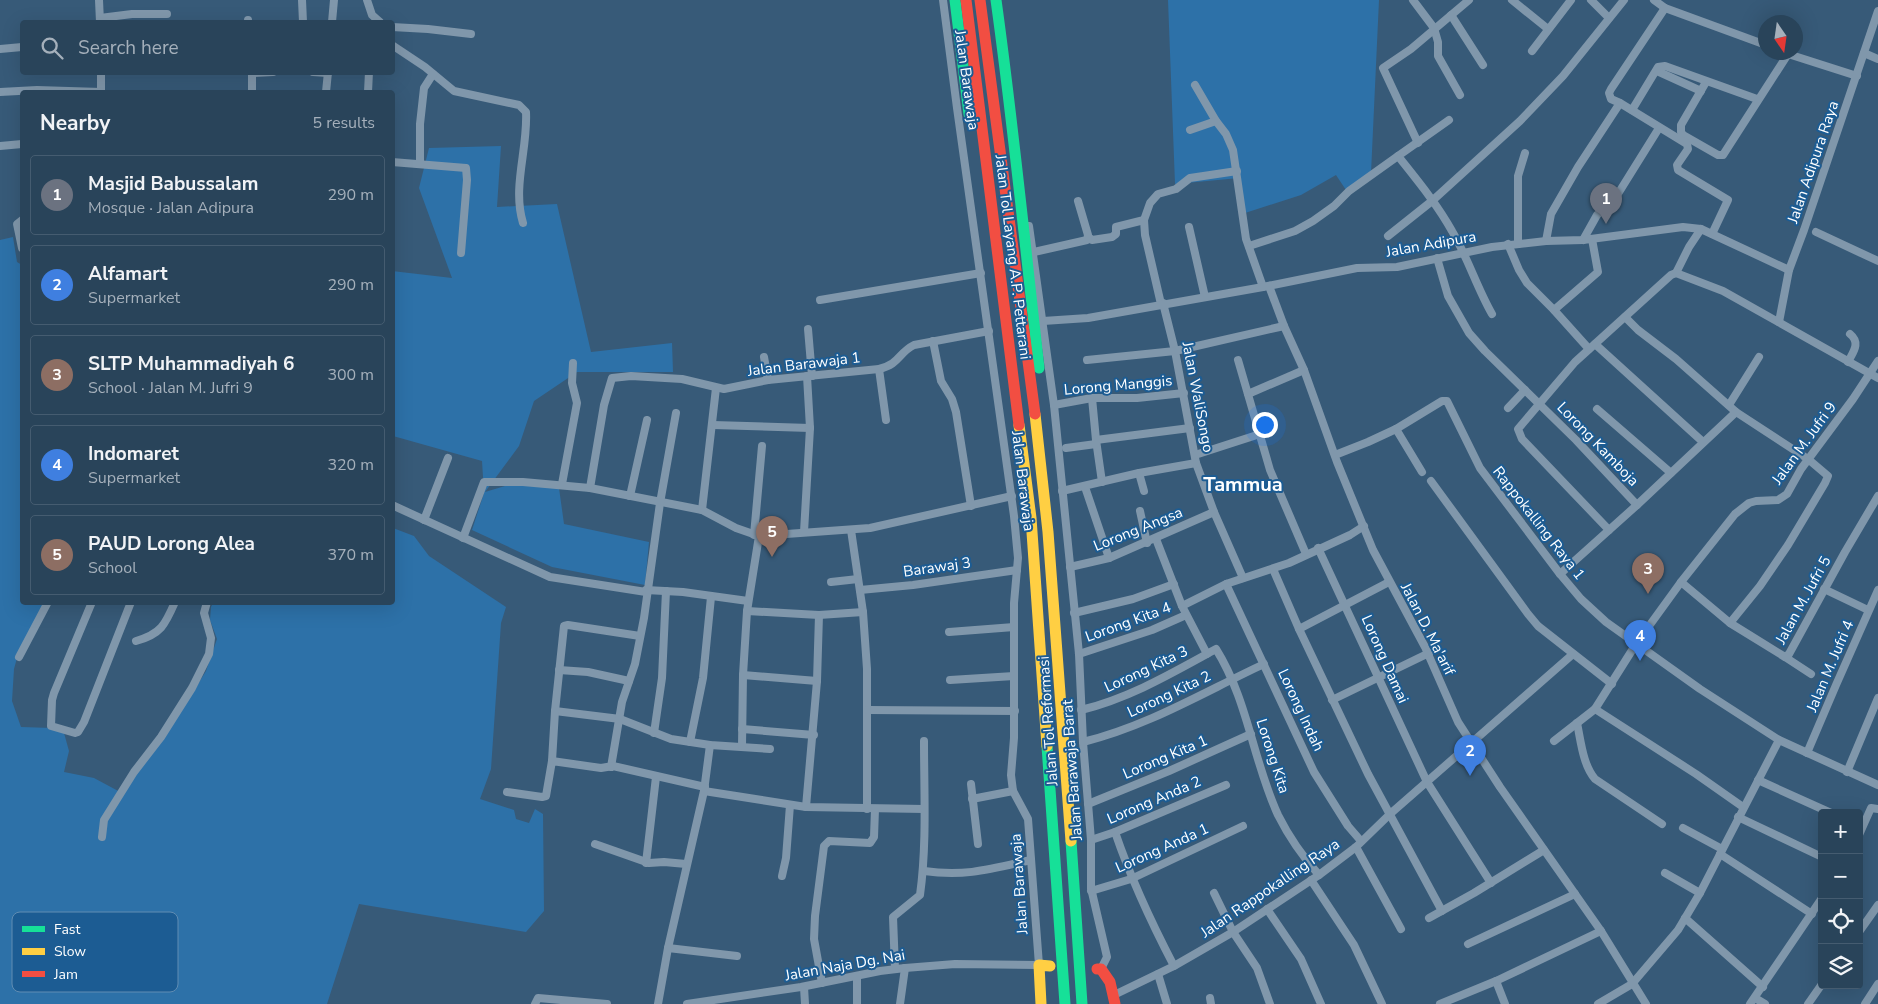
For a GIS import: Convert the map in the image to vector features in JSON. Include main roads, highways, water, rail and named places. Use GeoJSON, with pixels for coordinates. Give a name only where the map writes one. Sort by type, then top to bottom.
{"type":"FeatureCollection","features":[{"type":"Feature","properties":{"kind":"main road"},"geometry":{"type":"LineString","coordinates":[[955,0],[980,198],[1016,404]]}},
{"type":"Feature","properties":{"kind":"main road","name":"Jalan Tol Layang A.P. Pettarani"},"geometry":{"type":"LineString","coordinates":[[966,0],[1031,518]]}},
{"type":"Feature","properties":{"kind":"main road","name":"Jalan Tol Layang A.P. Pettarani"},"geometry":{"type":"LineString","coordinates":[[980,0],[1038,436]]}},
{"type":"Feature","properties":{"kind":"main road"},"geometry":{"type":"LineString","coordinates":[[996,0],[1012,116],[1014,156],[1044,428],[1048,479],[1048,532]]}},
{"type":"Feature","properties":{"kind":"main road","name":"Jalan Tol Reformasi"},"geometry":{"type":"LineString","coordinates":[[1038,436],[1048,532],[1064,731],[1082,1004]]}},
{"type":"Feature","properties":{"kind":"main road","name":"Jalan Tol Reformasi"},"geometry":{"type":"LineString","coordinates":[[1031,518],[1065,1004]]}},
{"type":"Feature","properties":{"kind":"main road"},"geometry":{"type":"LineString","coordinates":[[1041,1004],[1045,966]]}},
{"type":"Feature","properties":{"kind":"main road"},"geometry":{"type":"LineString","coordinates":[[1099,969],[1110,982],[1115,999]]}},
{"type":"Feature","properties":{"kind":"place","name":"Masjid Babussalam"},"geometry":{"type":"Point","coordinates":[1606,224]}},
{"type":"Feature","properties":{"kind":"place","name":"PAUD Lorong Alea"},"geometry":{"type":"Point","coordinates":[772,557]}},
{"type":"Feature","properties":{"kind":"place","name":"SLTP Muhammadiyah 6"},"geometry":{"type":"Point","coordinates":[1648,594]}},
{"type":"Feature","properties":{"kind":"place","name":"Indomaret"},"geometry":{"type":"Point","coordinates":[1640,661]}},
{"type":"Feature","properties":{"kind":"place","name":"Alfamart"},"geometry":{"type":"Point","coordinates":[1470,776]}},
{"type":"Feature","properties":{"kind":"district","name":"Tammua"},"geometry":{"type":"Point","coordinates":[1243,484]}}]}
